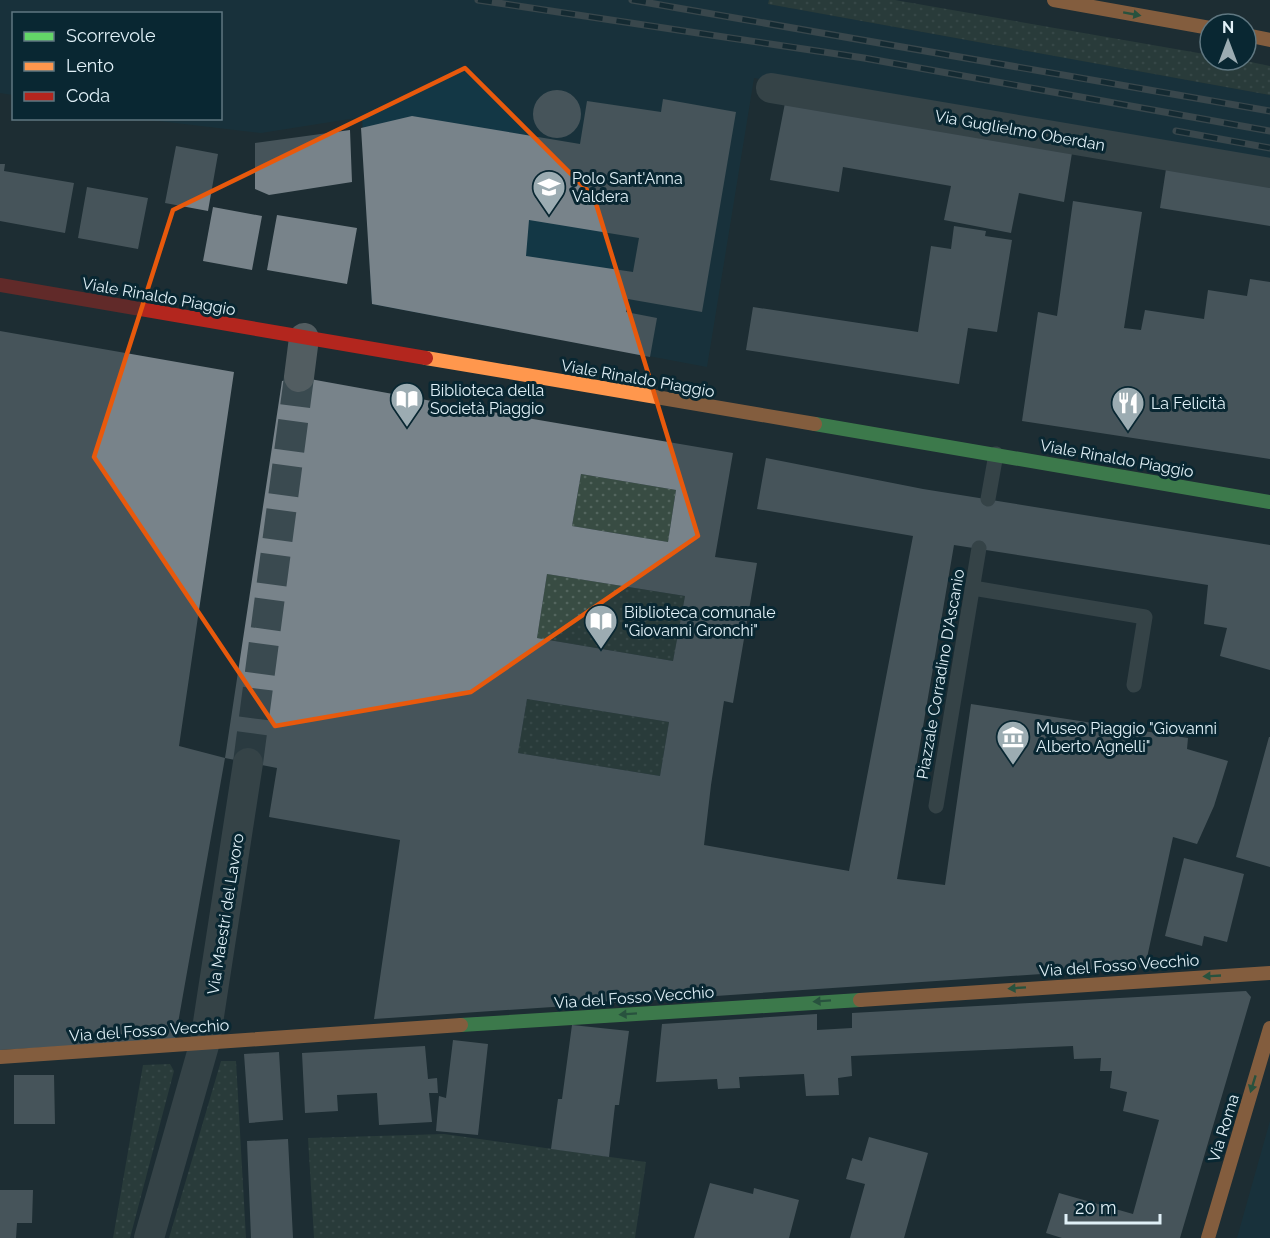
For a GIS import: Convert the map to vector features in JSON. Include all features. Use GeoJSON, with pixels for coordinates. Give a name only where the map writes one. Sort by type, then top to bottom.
{"type":"FeatureCollection","features":[{"type":"Feature","properties":{"kind":"street"},"geometry":{"type":"LineString","coordinates":[[1054,0],[1198,26]]}},
{"type":"Feature","properties":{"kind":"street","name":"Via Guglielmo Oberdan"},"geometry":{"type":"LineString","coordinates":[[771,88],[1270,173]]}},
{"type":"Feature","properties":{"kind":"street","name":"Viale Rinaldo Piaggio"},"geometry":{"type":"LineString","coordinates":[[0,285],[1270,502]]}},
{"type":"Feature","properties":{"kind":"street"},"geometry":{"type":"LineString","coordinates":[[299,377],[304,338]]}},
{"type":"Feature","properties":{"kind":"street","name":"Via Maestri del Lavoro"},"geometry":{"type":"LineString","coordinates":[[149,1238],[206,1042],[248,763]]}},
{"type":"Feature","properties":{"kind":"street","name":"Via del Fosso Vecchio"},"geometry":{"type":"LineString","coordinates":[[0,1057],[1270,973]]}},
{"type":"Feature","properties":{"kind":"street","name":"Via Roma"},"geometry":{"type":"LineString","coordinates":[[1208,1238],[1270,1028]]}},
{"type":"Feature","properties":{"kind":"lane"},"geometry":{"type":"LineString","coordinates":[[988,499],[996,454]]}},
{"type":"Feature","properties":{"kind":"lane","name":"Piazzale Corradino D'Ascanio"},"geometry":{"type":"LineString","coordinates":[[936,806],[979,548]]}},
{"type":"Feature","properties":{"kind":"lane"},"geometry":{"type":"LineString","coordinates":[[973,588],[1145,617],[1134,685]]}},
{"type":"Feature","properties":{"kind":"highlighted area"},"geometry":{"type":"Polygon","coordinates":[[[465,68],[594,197],[698,536],[471,692],[275,726],[94,457],[173,210],[465,68]]]}},
{"type":"Feature","properties":{"kind":"shaded area"},"geometry":{"type":"Polygon","coordinates":[[[0,0],[769,0],[769,4],[1270,95],[1270,163],[1056,124],[754,78],[707,367],[372,304],[362,117],[261,133],[150,120],[222,120],[222,12],[12,12],[12,95],[0,93],[0,0]]]}},
{"type":"Feature","properties":{"kind":"shaded area"},"geometry":{"type":"Polygon","coordinates":[[[1270,1121],[1270,1238],[1237,1238],[1270,1121]]]}},
{"type":"Feature","properties":{"kind":"green space"},"geometry":{"type":"Polygon","coordinates":[[[769,0],[895,0],[1198,53],[1198,72],[1258,72],[1258,64],[1270,66],[1270,95],[768,4],[769,0]]]}},
{"type":"Feature","properties":{"kind":"green space"},"geometry":{"type":"Polygon","coordinates":[[[581,474],[676,490],[668,542],[572,526],[581,474]]]}},
{"type":"Feature","properties":{"kind":"green space"},"geometry":{"type":"Polygon","coordinates":[[[547,574],[685,596],[673,661],[537,638],[547,574]]]}},
{"type":"Feature","properties":{"kind":"green space"},"geometry":{"type":"Polygon","coordinates":[[[527,699],[669,722],[660,776],[518,753],[527,699]]]}},
{"type":"Feature","properties":{"kind":"green space"},"geometry":{"type":"Polygon","coordinates":[[[221,1061],[236,1061],[246,1238],[169,1238],[221,1061]]]}},
{"type":"Feature","properties":{"kind":"green space"},"geometry":{"type":"Polygon","coordinates":[[[170,1064],[174,1071],[130,1238],[113,1238],[143,1065],[170,1064]]]}},
{"type":"Feature","properties":{"kind":"green space"},"geometry":{"type":"Polygon","coordinates":[[[444,1134],[646,1162],[635,1238],[314,1238],[308,1138],[444,1134]]]}},
{"type":"Feature","properties":{"kind":"building"},"geometry":{"type":"Polygon","coordinates":[[[552,90],[562,90],[577,100],[581,114],[577,128],[571,134],[562,138],[552,138],[537,128],[533,119],[533,109],[543,94],[552,90]]]}},
{"type":"Feature","properties":{"kind":"building","name":"Polo Sant'Anna Valdera"},"geometry":{"type":"Polygon","coordinates":[[[663,99],[736,112],[702,312],[628,299],[626,312],[657,318],[650,357],[372,304],[361,128],[412,116],[580,144],[587,101],[661,112],[663,99]],[[529,220],[526,256],[633,272],[639,238],[529,220]]]}},
{"type":"Feature","properties":{"kind":"building"},"geometry":{"type":"Polygon","coordinates":[[[785,103],[1072,153],[1064,202],[1019,193],[1011,233],[944,220],[951,186],[843,167],[839,192],[770,180],[785,103]]]}},
{"type":"Feature","properties":{"kind":"building"},"geometry":{"type":"Polygon","coordinates":[[[350,130],[352,182],[269,195],[255,189],[255,143],[350,130]]]}},
{"type":"Feature","properties":{"kind":"building"},"geometry":{"type":"Polygon","coordinates":[[[176,146],[218,154],[208,211],[165,203],[176,146]]]}},
{"type":"Feature","properties":{"kind":"building"},"geometry":{"type":"Polygon","coordinates":[[[0,164],[5,164],[4,171],[74,183],[65,233],[0,221],[0,164]]]}},
{"type":"Feature","properties":{"kind":"building"},"geometry":{"type":"Polygon","coordinates":[[[1166,169],[1270,187],[1270,226],[1160,208],[1166,169]]]}},
{"type":"Feature","properties":{"kind":"building"},"geometry":{"type":"Polygon","coordinates":[[[87,187],[148,198],[138,249],[78,238],[87,187]]]}},
{"type":"Feature","properties":{"kind":"building"},"geometry":{"type":"Polygon","coordinates":[[[1073,201],[1142,212],[1124,328],[1141,330],[1145,310],[1204,319],[1208,290],[1247,296],[1250,279],[1270,282],[1270,459],[1022,421],[1038,312],[1057,316],[1073,201]]]}},
{"type":"Feature","properties":{"kind":"building"},"geometry":{"type":"Polygon","coordinates":[[[213,207],[262,216],[252,270],[203,261],[213,207]]]}},
{"type":"Feature","properties":{"kind":"building"},"geometry":{"type":"Polygon","coordinates":[[[277,215],[357,228],[347,284],[267,270],[277,215]]]}},
{"type":"Feature","properties":{"kind":"building"},"geometry":{"type":"Polygon","coordinates":[[[954,226],[986,231],[985,236],[1012,240],[997,332],[968,328],[959,384],[746,350],[753,307],[918,332],[931,246],[951,249],[954,226]]]}},
{"type":"Feature","properties":{"kind":"building"},"geometry":{"type":"Polygon","coordinates":[[[0,331],[234,372],[179,746],[225,758],[175,1040],[0,1050],[0,331]]]}},
{"type":"Feature","properties":{"kind":"building"},"geometry":{"type":"Polygon","coordinates":[[[299,377],[733,453],[715,557],[757,563],[733,703],[724,701],[704,845],[849,871],[913,536],[757,509],[766,458],[923,489],[1270,545],[1270,670],[1220,656],[1227,628],[1204,624],[1208,585],[954,545],[897,879],[945,885],[971,704],[1188,738],[1187,749],[1228,761],[1214,806],[1197,844],[1173,837],[1145,967],[374,1019],[400,840],[269,817],[277,768],[225,758],[282,381],[299,377]],[[581,474],[572,526],[668,542],[676,490],[581,474]],[[547,574],[537,638],[673,661],[685,596],[547,574]],[[527,699],[518,753],[660,776],[669,722],[527,699]]]}},
{"type":"Feature","properties":{"kind":"building"},"geometry":{"type":"Polygon","coordinates":[[[1270,737],[1270,867],[1236,857],[1270,737]]]}},
{"type":"Feature","properties":{"kind":"building"},"geometry":{"type":"Polygon","coordinates":[[[1184,858],[1244,874],[1227,942],[1204,936],[1202,946],[1165,936],[1184,858]]]}},
{"type":"Feature","properties":{"kind":"building"},"geometry":{"type":"Polygon","coordinates":[[[1246,991],[1251,997],[1180,1238],[1062,1238],[1046,1233],[1059,1193],[1133,1214],[1159,1120],[1123,1111],[1127,1092],[1110,1088],[1112,1071],[1100,1071],[1101,1058],[1074,1059],[1073,1046],[851,1056],[852,1076],[838,1078],[839,1095],[806,1096],[804,1074],[739,1077],[740,1088],[718,1089],[717,1079],[656,1082],[662,1024],[817,1014],[817,1030],[852,1028],[852,1013],[1246,991]]]}},
{"type":"Feature","properties":{"kind":"building"},"geometry":{"type":"Polygon","coordinates":[[[572,1025],[629,1031],[619,1105],[615,1105],[609,1157],[551,1149],[558,1099],[562,1099],[572,1025]]]}},
{"type":"Feature","properties":{"kind":"building"},"geometry":{"type":"Polygon","coordinates":[[[453,1040],[488,1044],[478,1135],[436,1131],[439,1096],[446,1098],[453,1040]]]}},
{"type":"Feature","properties":{"kind":"building"},"geometry":{"type":"Polygon","coordinates":[[[425,1046],[428,1079],[437,1078],[438,1093],[429,1093],[432,1122],[379,1125],[377,1093],[337,1095],[338,1111],[305,1113],[302,1053],[425,1046]]]}},
{"type":"Feature","properties":{"kind":"building"},"geometry":{"type":"Polygon","coordinates":[[[279,1052],[283,1120],[249,1123],[244,1054],[279,1052]]]}},
{"type":"Feature","properties":{"kind":"building"},"geometry":{"type":"Polygon","coordinates":[[[14,1075],[54,1075],[55,1124],[14,1124],[14,1075]]]}},
{"type":"Feature","properties":{"kind":"building"},"geometry":{"type":"Polygon","coordinates":[[[869,1137],[928,1153],[904,1238],[850,1238],[865,1184],[846,1179],[852,1158],[862,1161],[869,1137]]]}},
{"type":"Feature","properties":{"kind":"building"},"geometry":{"type":"Polygon","coordinates":[[[288,1139],[293,1238],[251,1238],[247,1141],[288,1139]]]}},
{"type":"Feature","properties":{"kind":"building"},"geometry":{"type":"Polygon","coordinates":[[[710,1183],[753,1194],[754,1188],[799,1200],[789,1238],[694,1238],[710,1183]]]}},
{"type":"Feature","properties":{"kind":"building"},"geometry":{"type":"Polygon","coordinates":[[[0,1190],[33,1190],[32,1223],[17,1223],[16,1238],[0,1238],[0,1190]]]}},
{"type":"Feature","properties":{"kind":"tunnel"},"geometry":{"type":"LineString","coordinates":[[248,763],[299,377]]}},
{"type":"Feature","properties":{"kind":"railway"},"geometry":{"type":"LineString","coordinates":[[478,0],[864,58],[1270,131]]}},
{"type":"Feature","properties":{"kind":"railway"},"geometry":{"type":"LineString","coordinates":[[632,0],[1270,111]]}},
{"type":"Feature","properties":{"kind":"railway"},"geometry":{"type":"LineString","coordinates":[[1176,131],[1270,148]]}},
{"type":"Feature","properties":{"kind":"traffic: fast"},"geometry":{"type":"LineString","coordinates":[[815,424],[1270,502]]}},
{"type":"Feature","properties":{"kind":"traffic: fast"},"geometry":{"type":"LineString","coordinates":[[461,1025],[860,1000]]}},
{"type":"Feature","properties":{"kind":"traffic: slow"},"geometry":{"type":"LineString","coordinates":[[1054,0],[1198,26]]}},
{"type":"Feature","properties":{"kind":"traffic: slow"},"geometry":{"type":"LineString","coordinates":[[1258,38],[1270,40]]}},
{"type":"Feature","properties":{"kind":"traffic: slow"},"geometry":{"type":"LineString","coordinates":[[426,358],[815,424]]}},
{"type":"Feature","properties":{"kind":"traffic: slow"},"geometry":{"type":"LineString","coordinates":[[860,1000],[1270,973]]}},
{"type":"Feature","properties":{"kind":"traffic: slow"},"geometry":{"type":"LineString","coordinates":[[0,1057],[461,1025]]}},
{"type":"Feature","properties":{"kind":"traffic: slow"},"geometry":{"type":"LineString","coordinates":[[1208,1238],[1270,1028]]}},
{"type":"Feature","properties":{"kind":"traffic: jam"},"geometry":{"type":"LineString","coordinates":[[0,285],[426,358]]}},
{"type":"Feature","properties":{"kind":"place","name":"Polo Sant'Anna Valdera"},"geometry":{"type":"Point","coordinates":[549,216]}},
{"type":"Feature","properties":{"kind":"place","name":"Biblioteca della Società Piaggio"},"geometry":{"type":"Point","coordinates":[407,428]}},
{"type":"Feature","properties":{"kind":"place","name":"La Felicità"},"geometry":{"type":"Point","coordinates":[1128,432]}},
{"type":"Feature","properties":{"kind":"place","name":"Biblioteca comunale \"Giovanni Gronchi\""},"geometry":{"type":"Point","coordinates":[601,650]}},
{"type":"Feature","properties":{"kind":"place","name":"Museo Piaggio \"Giovanni Alberto Agnelli\""},"geometry":{"type":"Point","coordinates":[1013,766]}}]}
